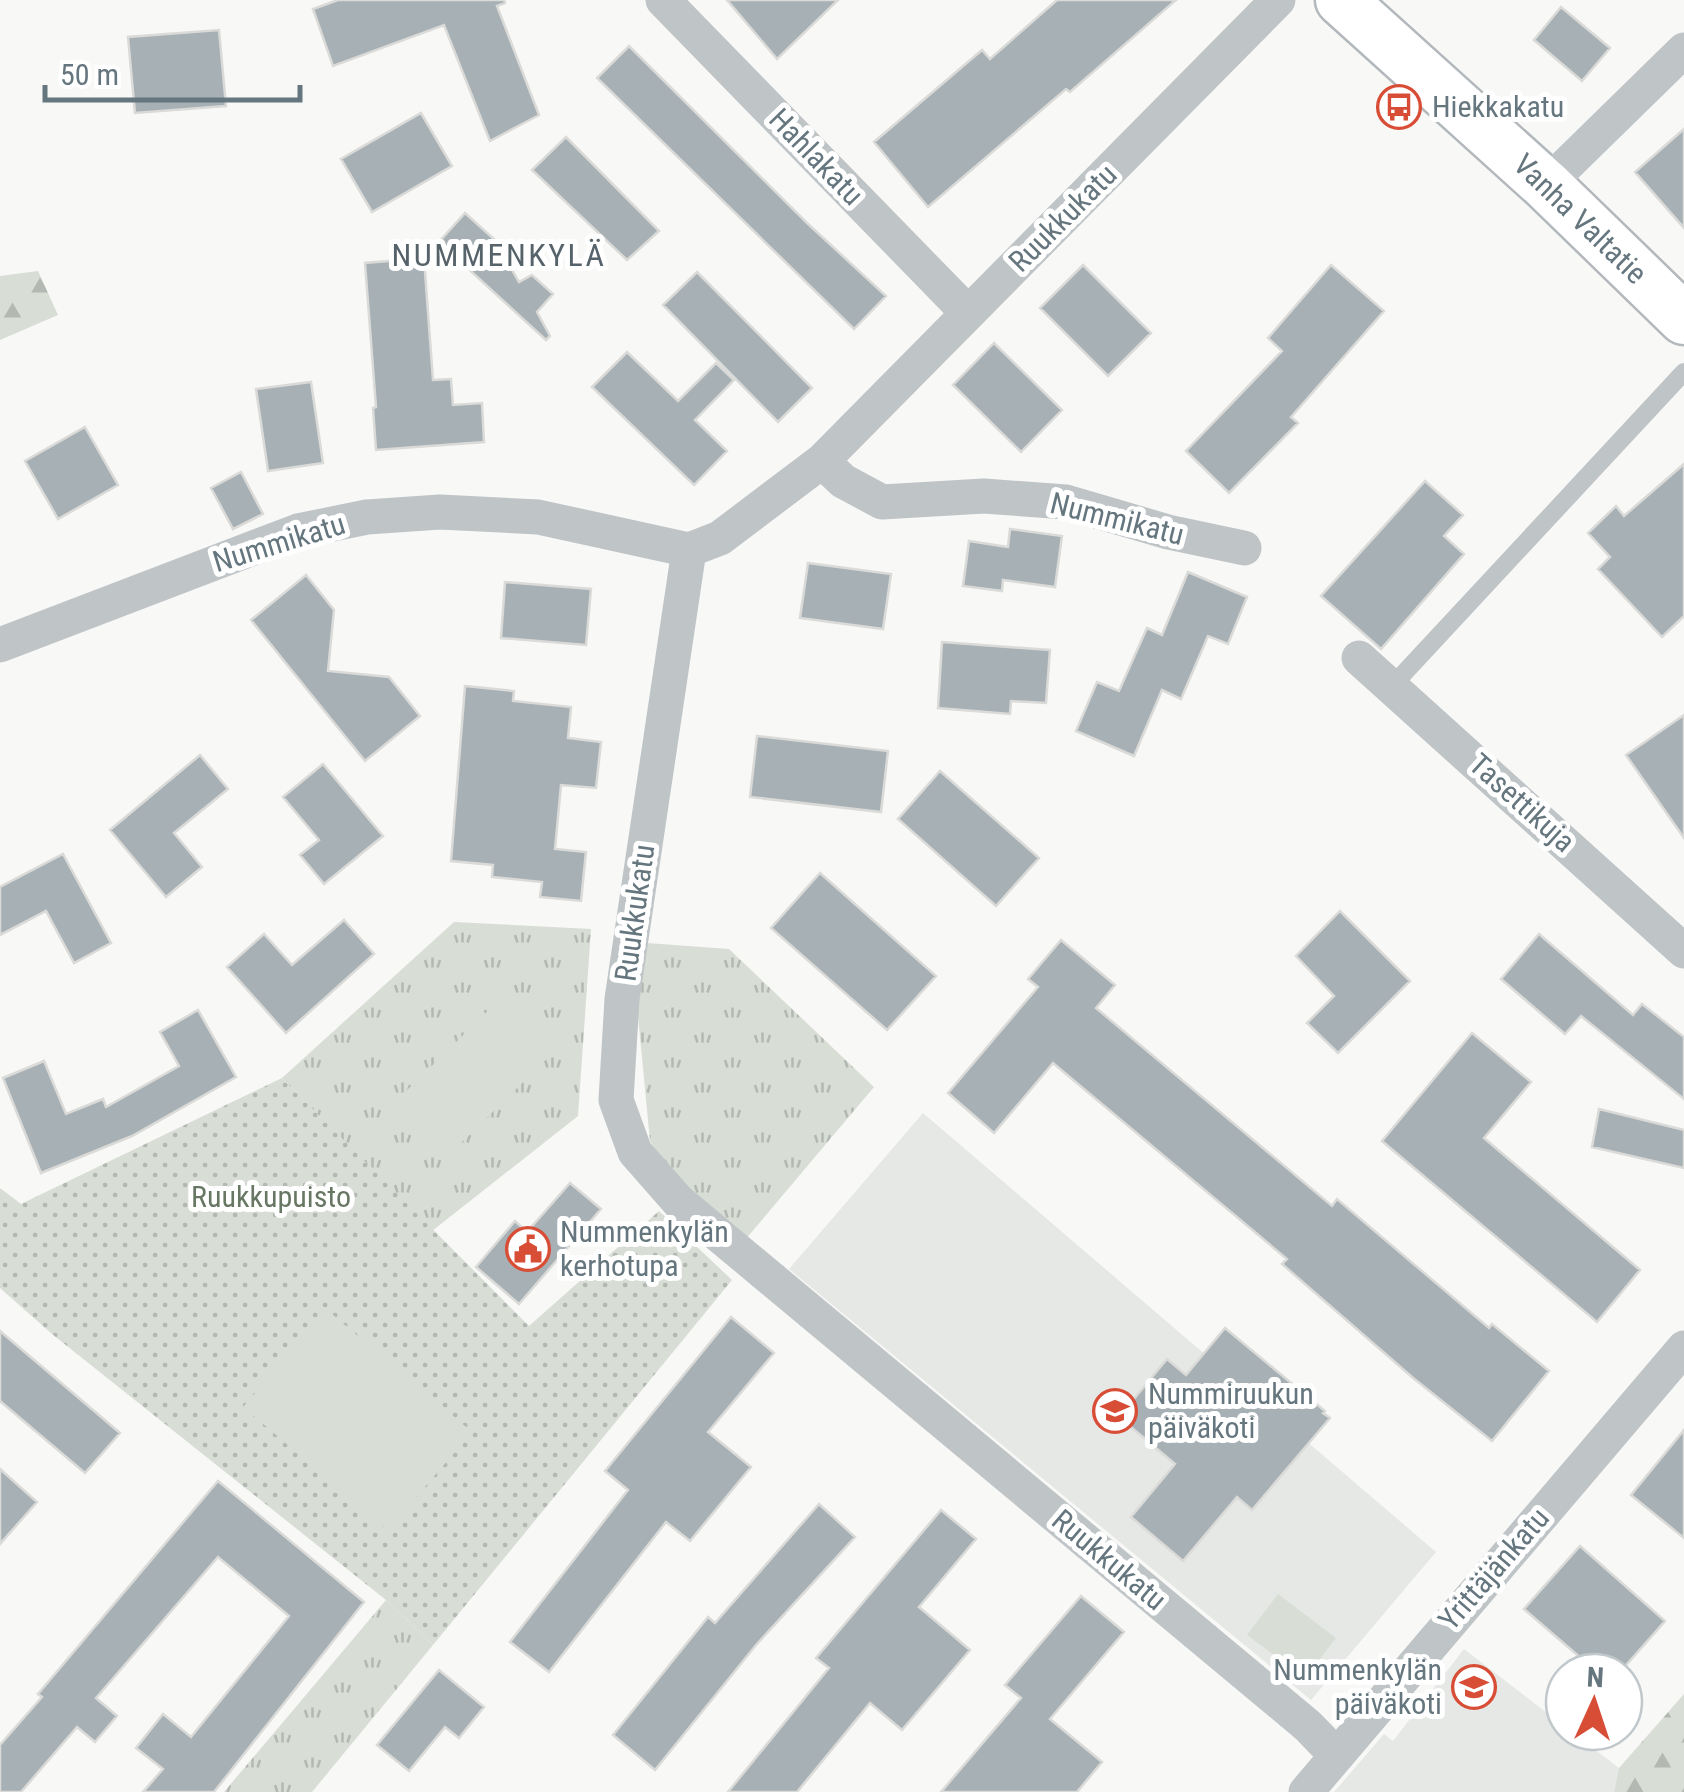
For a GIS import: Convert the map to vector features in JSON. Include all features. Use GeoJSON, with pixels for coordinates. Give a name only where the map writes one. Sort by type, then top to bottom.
{"type":"FeatureCollection","features":[{"type":"Feature","properties":{"kind":"street","name":"Hahlakatu"},"geometry":{"type":"LineString","coordinates":[[664,0],[968,313]]}},
{"type":"Feature","properties":{"kind":"street","name":"Vanha Valtatie"},"geometry":{"type":"LineString","coordinates":[[1341,0],[1546,185],[1684,318]]}},
{"type":"Feature","properties":{"kind":"street","name":"Ruukkukatu"},"geometry":{"type":"LineString","coordinates":[[1276,2],[822,461],[720,538],[689,550],[622,999],[616,1100],[635,1152],[678,1201],[1308,1726],[1336,1755]]}},
{"type":"Feature","properties":{"kind":"street"},"geometry":{"type":"LineString","coordinates":[[1546,185],[1684,50]]}},
{"type":"Feature","properties":{"kind":"street","name":"Nummikatu"},"geometry":{"type":"LineString","coordinates":[[822,461],[843,480],[882,502],[984,496],[1066,502],[1168,532],[1244,548]]}},
{"type":"Feature","properties":{"kind":"street","name":"Nummikatu"},"geometry":{"type":"LineString","coordinates":[[0,645],[298,531],[367,517],[440,512],[538,517],[689,550]]}},
{"type":"Feature","properties":{"kind":"street","name":"Tasettikuja"},"geometry":{"type":"LineString","coordinates":[[1359,658],[1684,950]]}},
{"type":"Feature","properties":{"kind":"street","name":"Yrittäjänkatu"},"geometry":{"type":"LineString","coordinates":[[1306,1792],[1684,1348]]}},
{"type":"Feature","properties":{"kind":"lane"},"geometry":{"type":"LineString","coordinates":[[1392,686],[1684,372]]}},
{"type":"Feature","properties":{"kind":"shaded area","name":"Nummiruukun päiväkoti"},"geometry":{"type":"Polygon","coordinates":[[[923,1113],[1436,1552],[1311,1700],[789,1269],[923,1113]]]}},
{"type":"Feature","properties":{"kind":"shaded area","name":"Nummenkylän päiväkoti"},"geometry":{"type":"Polygon","coordinates":[[[1464,1649],[1544,1711],[1544,1752],[1598,1752],[1619,1768],[1614,1792],[1334,1792],[1384,1734],[1393,1741],[1464,1649]]]}},
{"type":"Feature","properties":{"kind":"green space"},"geometry":{"type":"Polygon","coordinates":[[[38,271],[58,315],[0,340],[0,276],[38,271]]]}},
{"type":"Feature","properties":{"kind":"green space"},"geometry":{"type":"Polygon","coordinates":[[[454,922],[591,929],[578,1116],[432,1231],[282,1078],[454,922]]]}},
{"type":"Feature","properties":{"kind":"green space"},"geometry":{"type":"Polygon","coordinates":[[[647,943],[729,949],[874,1087],[745,1240],[683,1192],[650,1141],[636,995],[647,943]]]}},
{"type":"Feature","properties":{"kind":"green space"},"geometry":{"type":"Polygon","coordinates":[[[506,993],[559,1047],[454,1150],[401,1096],[506,993]]]}},
{"type":"Feature","properties":{"kind":"green space","name":"Ruukkupuisto"},"geometry":{"type":"Polygon","coordinates":[[[282,1078],[529,1326],[659,1211],[732,1280],[433,1645],[386,1600],[52,1334],[0,1288],[0,1188],[21,1204],[282,1078]]]}},
{"type":"Feature","properties":{"kind":"green space"},"geometry":{"type":"Polygon","coordinates":[[[326,1309],[472,1432],[388,1530],[243,1407],[326,1309]]]}},
{"type":"Feature","properties":{"kind":"green space"},"geometry":{"type":"Polygon","coordinates":[[[1278,1594],[1336,1638],[1305,1678],[1247,1635],[1278,1594]]]}},
{"type":"Feature","properties":{"kind":"green space"},"geometry":{"type":"Polygon","coordinates":[[[386,1600],[433,1645],[312,1792],[224,1792],[386,1600]]]}},
{"type":"Feature","properties":{"kind":"green space"},"geometry":{"type":"Polygon","coordinates":[[[1684,1694],[1684,1792],[1614,1792],[1619,1768],[1633,1752],[1644,1752],[1644,1740],[1684,1694]]]}},
{"type":"Feature","properties":{"kind":"building"},"geometry":{"type":"Polygon","coordinates":[[[338,0],[504,0],[497,6],[539,115],[490,141],[444,25],[333,66],[313,9],[338,0]]]}},
{"type":"Feature","properties":{"kind":"building"},"geometry":{"type":"Polygon","coordinates":[[[727,0],[838,0],[777,59],[727,0]]]}},
{"type":"Feature","properties":{"kind":"building"},"geometry":{"type":"Polygon","coordinates":[[[1057,0],[1176,0],[928,207],[874,142],[982,50],[990,59],[1057,0]]]}},
{"type":"Feature","properties":{"kind":"building"},"geometry":{"type":"Polygon","coordinates":[[[1561,7],[1610,48],[1582,81],[1534,40],[1561,7]]]}},
{"type":"Feature","properties":{"kind":"building"},"geometry":{"type":"Polygon","coordinates":[[[219,30],[226,106],[135,113],[128,37],[219,30]]]}},
{"type":"Feature","properties":{"kind":"building"},"geometry":{"type":"Polygon","coordinates":[[[629,46],[886,296],[854,329],[597,78],[629,46]]]}},
{"type":"Feature","properties":{"kind":"building"},"geometry":{"type":"Polygon","coordinates":[[[421,113],[452,166],[372,212],[341,159],[421,113]]]}},
{"type":"Feature","properties":{"kind":"building"},"geometry":{"type":"Polygon","coordinates":[[[1684,129],[1684,228],[1635,172],[1684,129]]]}},
{"type":"Feature","properties":{"kind":"building"},"geometry":{"type":"Polygon","coordinates":[[[566,137],[659,231],[627,260],[532,170],[566,137]]]}},
{"type":"Feature","properties":{"kind":"building"},"geometry":{"type":"Polygon","coordinates":[[[465,213],[495,240],[519,282],[532,275],[553,294],[537,312],[550,336],[546,340],[439,242],[465,213]]]}},
{"type":"Feature","properties":{"kind":"building"},"geometry":{"type":"Polygon","coordinates":[[[424,258],[433,380],[451,379],[453,405],[482,403],[484,442],[376,450],[365,263],[424,258]]]}},
{"type":"Feature","properties":{"kind":"building"},"geometry":{"type":"Polygon","coordinates":[[[1083,265],[1151,333],[1108,376],[1040,308],[1083,265]]]}},
{"type":"Feature","properties":{"kind":"building"},"geometry":{"type":"Polygon","coordinates":[[[1331,265],[1384,311],[1291,417],[1298,423],[1229,493],[1186,451],[1282,351],[1268,338],[1331,265]]]}},
{"type":"Feature","properties":{"kind":"building"},"geometry":{"type":"Polygon","coordinates":[[[697,272],[812,388],[778,422],[663,305],[697,272]]]}},
{"type":"Feature","properties":{"kind":"building"},"geometry":{"type":"Polygon","coordinates":[[[994,343],[1062,410],[1021,452],[953,385],[994,343]]]}},
{"type":"Feature","properties":{"kind":"building"},"geometry":{"type":"Polygon","coordinates":[[[627,352],[678,401],[716,363],[734,380],[695,420],[727,451],[694,485],[592,387],[627,352]]]}},
{"type":"Feature","properties":{"kind":"building"},"geometry":{"type":"Polygon","coordinates":[[[311,382],[323,463],[268,471],[256,389],[311,382]]]}},
{"type":"Feature","properties":{"kind":"building"},"geometry":{"type":"Polygon","coordinates":[[[85,427],[118,485],[58,519],[25,461],[85,427]]]}},
{"type":"Feature","properties":{"kind":"building"},"geometry":{"type":"Polygon","coordinates":[[[1684,464],[1684,616],[1662,637],[1598,569],[1610,557],[1588,533],[1616,506],[1624,516],[1684,464]]]}},
{"type":"Feature","properties":{"kind":"building"},"geometry":{"type":"Polygon","coordinates":[[[241,472],[263,514],[233,529],[211,488],[241,472]]]}},
{"type":"Feature","properties":{"kind":"building"},"geometry":{"type":"Polygon","coordinates":[[[1425,481],[1463,515],[1444,536],[1464,554],[1381,649],[1321,596],[1425,481]]]}},
{"type":"Feature","properties":{"kind":"building"},"geometry":{"type":"Polygon","coordinates":[[[1010,529],[1062,536],[1055,587],[1003,580],[1002,591],[963,586],[969,541],[1008,547],[1010,529]]]}},
{"type":"Feature","properties":{"kind":"building"},"geometry":{"type":"Polygon","coordinates":[[[808,563],[891,574],[883,629],[800,618],[808,563]]]}},
{"type":"Feature","properties":{"kind":"building"},"geometry":{"type":"Polygon","coordinates":[[[1188,572],[1247,597],[1228,644],[1208,636],[1181,699],[1162,690],[1134,756],[1076,731],[1097,682],[1119,691],[1147,628],[1162,635],[1188,572]]]}},
{"type":"Feature","properties":{"kind":"building"},"geometry":{"type":"Polygon","coordinates":[[[306,575],[334,610],[328,671],[389,677],[420,716],[365,761],[251,620],[306,575]]]}},
{"type":"Feature","properties":{"kind":"building"},"geometry":{"type":"Polygon","coordinates":[[[505,582],[591,589],[586,645],[501,638],[505,582]]]}},
{"type":"Feature","properties":{"kind":"building"},"geometry":{"type":"Polygon","coordinates":[[[942,642],[1050,650],[1046,703],[1011,701],[1010,714],[938,708],[942,642]]]}},
{"type":"Feature","properties":{"kind":"building"},"geometry":{"type":"Polygon","coordinates":[[[465,686],[514,691],[513,701],[571,707],[568,738],[601,742],[596,788],[561,785],[555,849],[586,852],[581,901],[540,897],[542,882],[492,877],[493,865],[451,861],[465,686]]]}},
{"type":"Feature","properties":{"kind":"building"},"geometry":{"type":"Polygon","coordinates":[[[1684,715],[1684,838],[1626,755],[1684,715]]]}},
{"type":"Feature","properties":{"kind":"building"},"geometry":{"type":"Polygon","coordinates":[[[757,736],[888,751],[881,812],[750,797],[757,736]]]}},
{"type":"Feature","properties":{"kind":"building"},"geometry":{"type":"Polygon","coordinates":[[[200,755],[228,789],[174,833],[202,867],[166,897],[110,830],[200,755]]]}},
{"type":"Feature","properties":{"kind":"building"},"geometry":{"type":"Polygon","coordinates":[[[323,764],[383,836],[324,884],[300,855],[319,840],[283,797],[323,764]]]}},
{"type":"Feature","properties":{"kind":"building"},"geometry":{"type":"Polygon","coordinates":[[[940,771],[1039,858],[996,906],[898,819],[940,771]]]}},
{"type":"Feature","properties":{"kind":"building"},"geometry":{"type":"Polygon","coordinates":[[[63,854],[111,943],[74,963],[46,911],[0,935],[0,887],[63,854]]]}},
{"type":"Feature","properties":{"kind":"building"},"geometry":{"type":"Polygon","coordinates":[[[820,873],[936,976],[887,1030],[771,928],[820,873]]]}},
{"type":"Feature","properties":{"kind":"building"},"geometry":{"type":"Polygon","coordinates":[[[1340,911],[1410,981],[1338,1053],[1307,1023],[1334,996],[1296,956],[1340,911]]]}},
{"type":"Feature","properties":{"kind":"building"},"geometry":{"type":"Polygon","coordinates":[[[344,920],[374,954],[286,1033],[227,967],[264,934],[292,965],[344,920]]]}},
{"type":"Feature","properties":{"kind":"building"},"geometry":{"type":"Polygon","coordinates":[[[1539,934],[1633,1015],[1642,1004],[1684,1037],[1684,1099],[1581,1016],[1565,1034],[1501,979],[1539,934]]]}},
{"type":"Feature","properties":{"kind":"building"},"geometry":{"type":"Polygon","coordinates":[[[1061,940],[1115,985],[1096,1008],[1332,1206],[1337,1199],[1489,1328],[1492,1324],[1549,1371],[1492,1441],[1282,1264],[1287,1259],[1053,1063],[994,1133],[948,1093],[1038,987],[1028,979],[1061,940]]]}},
{"type":"Feature","properties":{"kind":"building"},"geometry":{"type":"Polygon","coordinates":[[[198,1010],[236,1077],[132,1136],[41,1173],[3,1078],[44,1061],[66,1114],[103,1099],[106,1107],[179,1066],[160,1032],[198,1010]]]}},
{"type":"Feature","properties":{"kind":"building"},"geometry":{"type":"Polygon","coordinates":[[[1472,1033],[1531,1082],[1484,1138],[1640,1270],[1597,1322],[1382,1141],[1472,1033]]]}},
{"type":"Feature","properties":{"kind":"building"},"geometry":{"type":"Polygon","coordinates":[[[1599,1109],[1684,1130],[1684,1168],[1592,1147],[1599,1109]]]}},
{"type":"Feature","properties":{"kind":"building","name":"Nummenkylän kerhotupa"},"geometry":{"type":"Polygon","coordinates":[[[570,1183],[601,1209],[519,1304],[476,1267],[515,1221],[527,1232],[570,1183]]]}},
{"type":"Feature","properties":{"kind":"building"},"geometry":{"type":"Polygon","coordinates":[[[731,1317],[774,1353],[708,1432],[751,1467],[690,1541],[666,1522],[549,1672],[510,1642],[628,1490],[605,1471],[731,1317]]]}},
{"type":"Feature","properties":{"kind":"building"},"geometry":{"type":"Polygon","coordinates":[[[1225,1328],[1330,1418],[1252,1510],[1237,1497],[1183,1561],[1131,1517],[1175,1464],[1119,1417],[1167,1359],[1186,1375],[1225,1328]]]}},
{"type":"Feature","properties":{"kind":"building"},"geometry":{"type":"Polygon","coordinates":[[[0,1331],[120,1433],[85,1473],[0,1401],[0,1331]]]}},
{"type":"Feature","properties":{"kind":"building"},"geometry":{"type":"Polygon","coordinates":[[[1684,1430],[1684,1538],[1631,1495],[1684,1430]]]}},
{"type":"Feature","properties":{"kind":"building"},"geometry":{"type":"Polygon","coordinates":[[[0,1469],[37,1502],[0,1544],[0,1469]]]}},
{"type":"Feature","properties":{"kind":"building"},"geometry":{"type":"Polygon","coordinates":[[[218,1481],[364,1602],[214,1792],[143,1792],[163,1769],[136,1748],[163,1714],[191,1737],[289,1616],[218,1557],[96,1698],[117,1716],[95,1742],[77,1727],[21,1792],[0,1792],[0,1745],[42,1697],[38,1694],[218,1481]]]}},
{"type":"Feature","properties":{"kind":"building"},"geometry":{"type":"Polygon","coordinates":[[[819,1504],[855,1537],[756,1645],[655,1770],[613,1735],[708,1617],[715,1623],[819,1504]]]}},
{"type":"Feature","properties":{"kind":"building"},"geometry":{"type":"Polygon","coordinates":[[[941,1510],[976,1539],[919,1607],[970,1650],[902,1730],[870,1703],[797,1792],[728,1792],[829,1668],[816,1658],[941,1510]]]}},
{"type":"Feature","properties":{"kind":"building"},"geometry":{"type":"Polygon","coordinates":[[[1580,1546],[1665,1621],[1638,1652],[1574,1652],[1524,1609],[1580,1546]]]}},
{"type":"Feature","properties":{"kind":"building"},"geometry":{"type":"Polygon","coordinates":[[[1081,1596],[1124,1632],[1050,1719],[1102,1762],[1077,1792],[941,1792],[1021,1698],[1005,1685],[1081,1596]]]}},
{"type":"Feature","properties":{"kind":"building"},"geometry":{"type":"Polygon","coordinates":[[[439,1670],[484,1707],[459,1738],[445,1727],[409,1771],[377,1745],[439,1670]]]}},
{"type":"Feature","properties":{"kind":"place","name":"Hiekkakatu"},"geometry":{"type":"Point","coordinates":[1399,107]}},
{"type":"Feature","properties":{"kind":"place","name":"Nummenkylän kerhotupa"},"geometry":{"type":"Point","coordinates":[528,1249]}},
{"type":"Feature","properties":{"kind":"place","name":"Nummiruukun päiväkoti"},"geometry":{"type":"Point","coordinates":[1115,1411]}},
{"type":"Feature","properties":{"kind":"place","name":"Nummenkylän päiväkoti"},"geometry":{"type":"Point","coordinates":[1474,1687]}},
{"type":"Feature","properties":{"kind":"district","name":"NUMMENKYLÄ"},"geometry":{"type":"Point","coordinates":[499,255]}}]}
